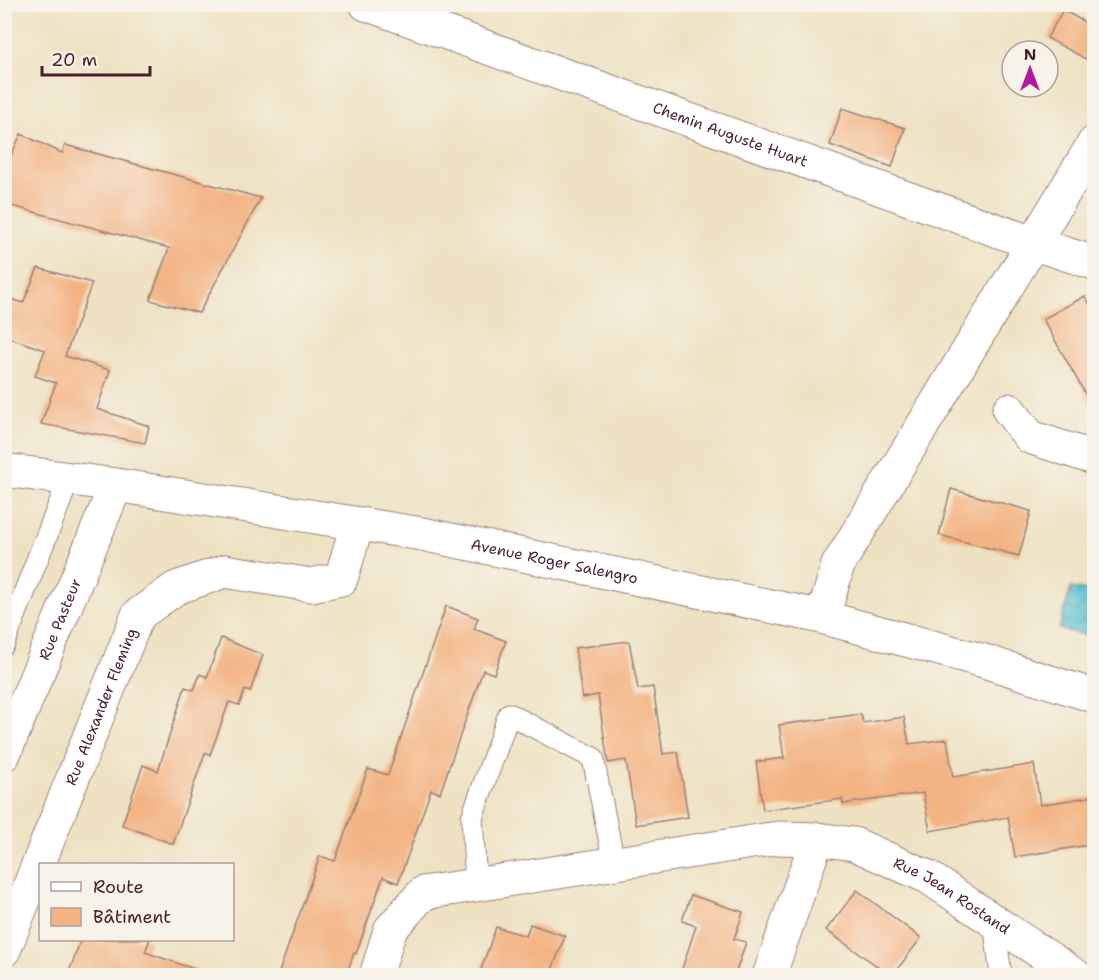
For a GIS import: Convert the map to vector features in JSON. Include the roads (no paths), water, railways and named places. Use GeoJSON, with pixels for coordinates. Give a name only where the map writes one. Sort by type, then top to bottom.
{"type":"FeatureCollection","features":[{"type":"Feature","properties":{"kind":"street","name":"Chemin Auguste Huart"},"geometry":{"type":"LineString","coordinates":[[366,4],[429,15],[1035,244],[1095,263]]}},
{"type":"Feature","properties":{"kind":"street"},"geometry":{"type":"LineString","coordinates":[[818,616],[828,600],[838,566],[1095,143]]}},
{"type":"Feature","properties":{"kind":"street"},"geometry":{"type":"LineString","coordinates":[[1009,410],[1030,437],[1095,458]]}},
{"type":"Feature","properties":{"kind":"street","name":"Avenue Roger Salengro"},"geometry":{"type":"LineString","coordinates":[[4,470],[116,485],[422,534],[818,616],[984,661],[1095,696]]}},
{"type":"Feature","properties":{"kind":"street","name":"Rue Pasteur"},"geometry":{"type":"LineString","coordinates":[[4,754],[116,485]]}},
{"type":"Feature","properties":{"kind":"street","name":"Rue Alexander Fleming"},"geometry":{"type":"LineString","coordinates":[[4,950],[138,615],[176,588],[225,571],[311,585],[341,579],[357,525]]}},
{"type":"Feature","properties":{"kind":"street","name":"Rue Jean Rostand"},"geometry":{"type":"LineString","coordinates":[[376,975],[390,930],[423,893],[778,838],[817,839],[854,844],[928,877],[1076,975]]}},
{"type":"Feature","properties":{"kind":"street"},"geometry":{"type":"LineString","coordinates":[[769,975],[817,839]]}},
{"type":"Feature","properties":{"kind":"lane"},"geometry":{"type":"LineString","coordinates":[[4,644],[69,479]]}},
{"type":"Feature","properties":{"kind":"lane"},"geometry":{"type":"LineString","coordinates":[[476,884],[472,817],[509,714],[593,758],[614,863]]}},
{"type":"Feature","properties":{"kind":"lane"},"geometry":{"type":"LineString","coordinates":[[994,921],[1001,975]]}},
{"type":"Feature","properties":{"kind":"water"},"geometry":{"type":"Polygon","coordinates":[[[1071,588],[1091,592],[1095,602],[1090,636],[1059,629],[1071,588]]]}}]}
